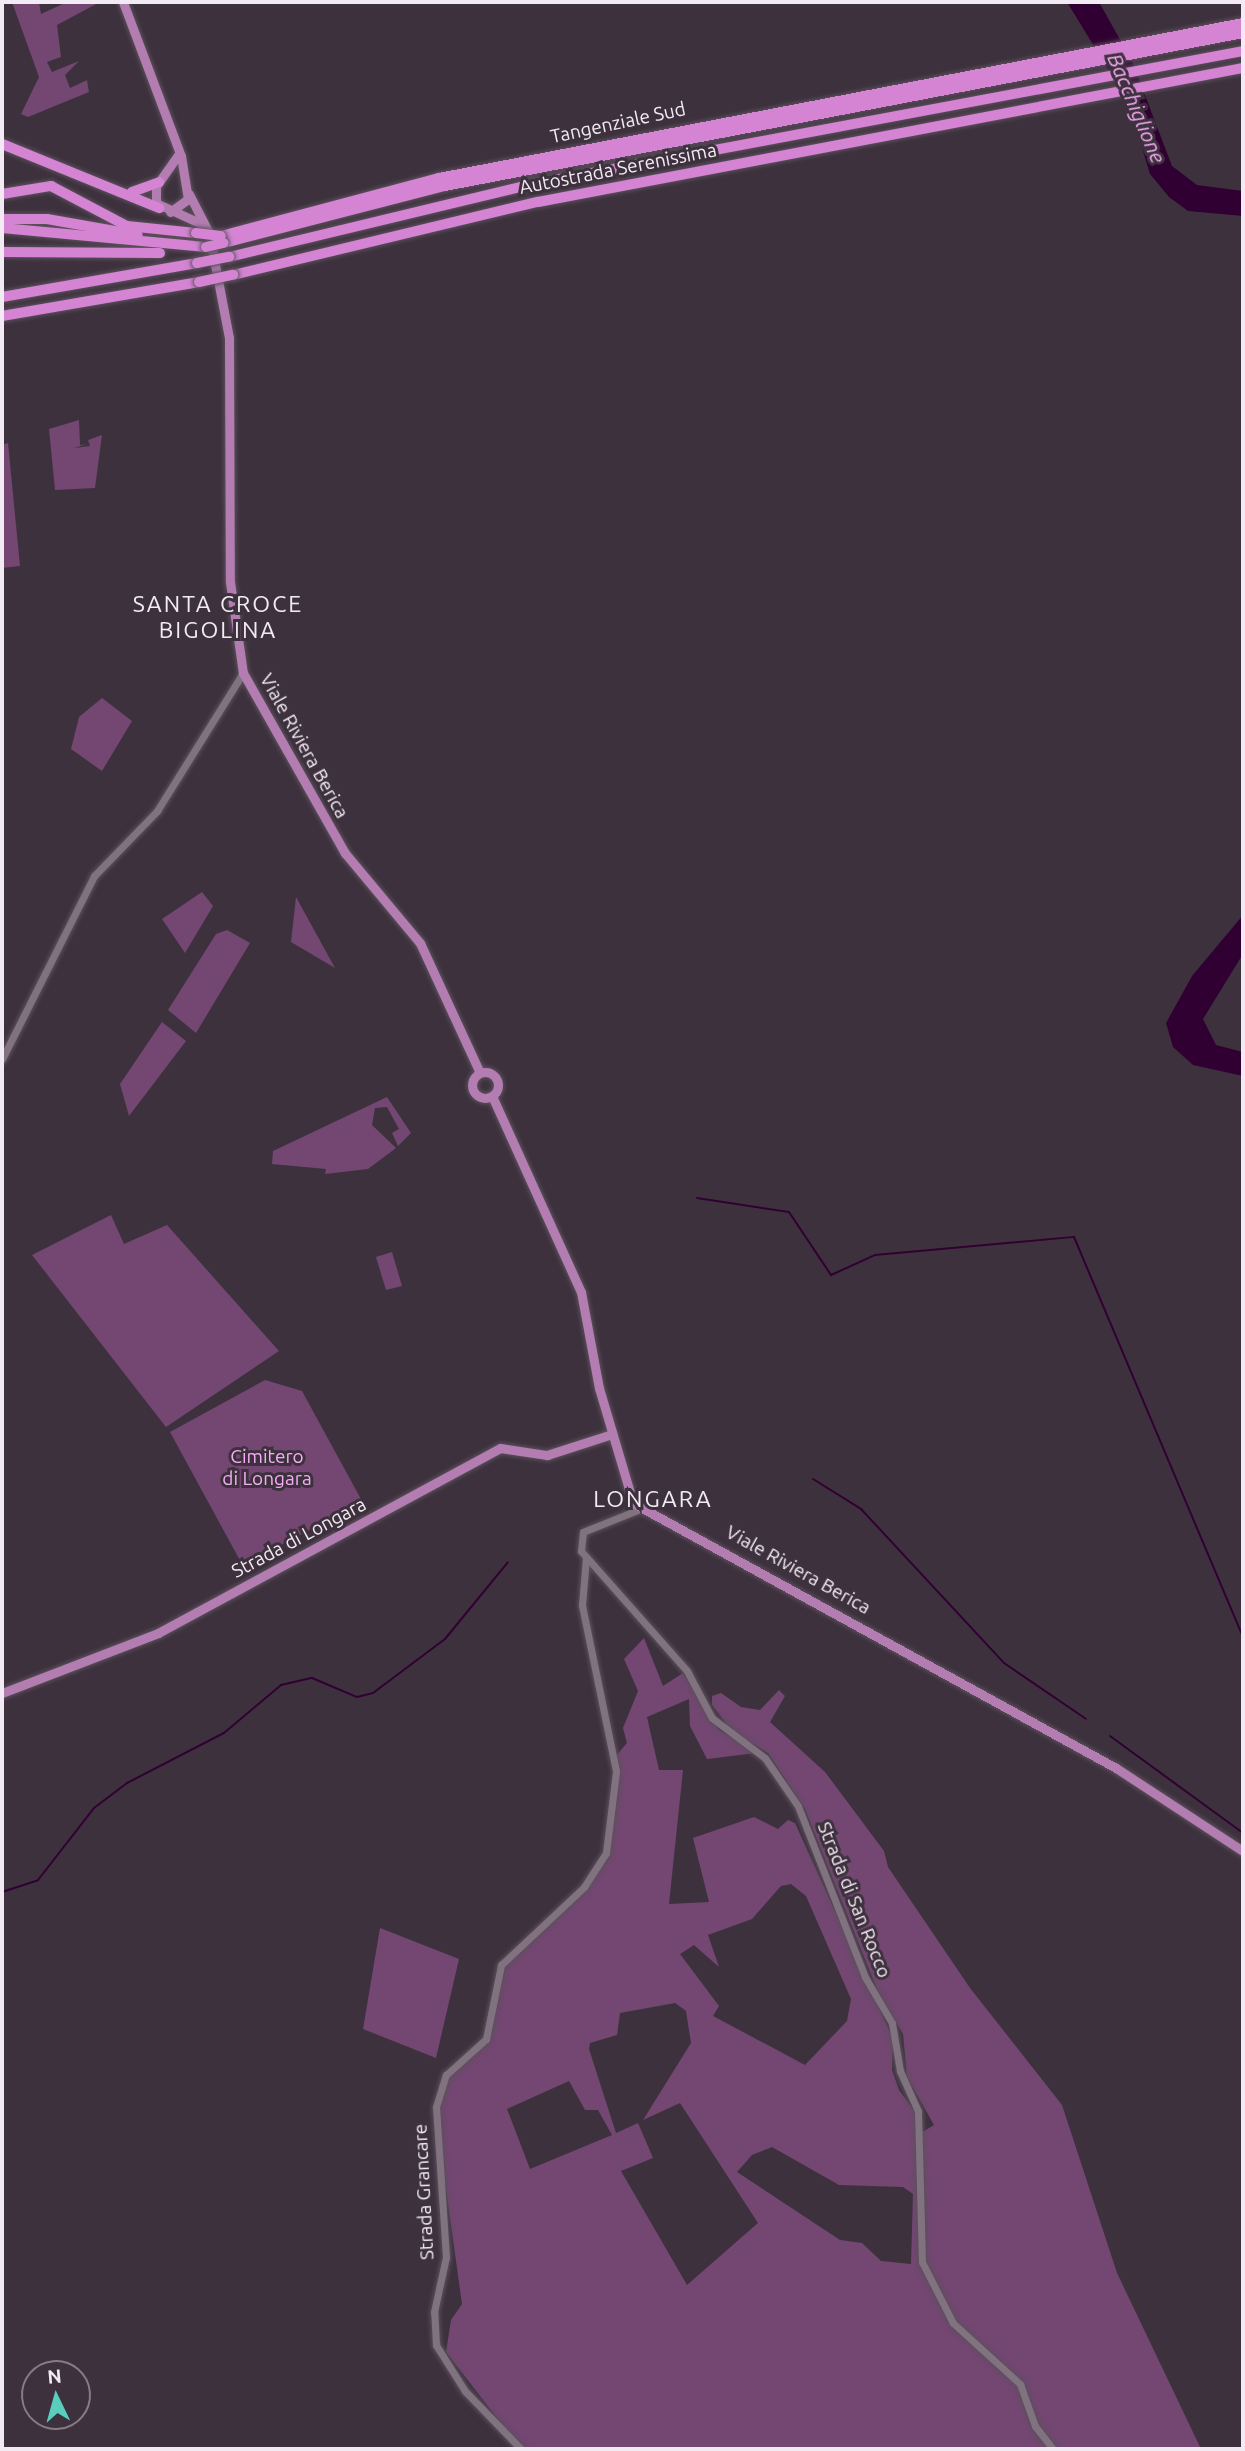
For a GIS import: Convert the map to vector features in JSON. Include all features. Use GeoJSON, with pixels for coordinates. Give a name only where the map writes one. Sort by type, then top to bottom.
{"type":"FeatureCollection","features":[{"type":"Feature","properties":{"kind":"highway","name":"Tangenziale Sud"},"geometry":{"type":"LineString","coordinates":[[2,225],[222,240],[452,175],[1093,55],[1243,23]]}},
{"type":"Feature","properties":{"kind":"highway","name":"Tangenziale Sud"},"geometry":{"type":"LineString","coordinates":[[1135,46],[1243,33]]}},
{"type":"Feature","properties":{"kind":"highway","name":"Autostrada Serenissima"},"geometry":{"type":"LineString","coordinates":[[2,297],[229,257],[533,184],[1243,51]]}},
{"type":"Feature","properties":{"kind":"highway","name":"Autostrada Serenissima"},"geometry":{"type":"LineString","coordinates":[[2,316],[233,275],[538,202],[1243,68]]}},
{"type":"Feature","properties":{"kind":"highway"},"geometry":{"type":"LineString","coordinates":[[2,144],[164,210]]}},
{"type":"Feature","properties":{"kind":"highway"},"geometry":{"type":"LineString","coordinates":[[118,191],[162,181]]}},
{"type":"Feature","properties":{"kind":"highway"},"geometry":{"type":"LineString","coordinates":[[2,194],[51,186],[135,229],[222,240]]}},
{"type":"Feature","properties":{"kind":"highway"},"geometry":{"type":"LineString","coordinates":[[2,252],[174,253],[202,237]]}},
{"type":"Feature","properties":{"kind":"main road","name":"Viale Riviera Berica"},"geometry":{"type":"LineString","coordinates":[[123,2],[177,145],[230,347],[230,582],[243,673],[345,853],[420,943],[480,1073],[498,1081],[492,1096],[581,1293],[624,1485],[640,1509],[700,1535],[1116,1768],[1243,1851]]}},
{"type":"Feature","properties":{"kind":"main road"},"geometry":{"type":"LineString","coordinates":[[177,145],[176,165],[162,181],[154,198],[164,210],[191,216],[202,237]]}},
{"type":"Feature","properties":{"kind":"main road"},"geometry":{"type":"LineString","coordinates":[[162,181],[181,180],[188,192],[183,207],[164,210]]}},
{"type":"Feature","properties":{"kind":"main road","name":"Viale Riviera Berica"},"geometry":{"type":"LineString","coordinates":[[480,1073],[473,1090],[492,1096]]}},
{"type":"Feature","properties":{"kind":"main road","name":"Strada di Longara"},"geometry":{"type":"LineString","coordinates":[[2,1693],[158,1633],[500,1448],[547,1455],[611,1434]]}},
{"type":"Feature","properties":{"kind":"street"},"geometry":{"type":"LineString","coordinates":[[2,1059],[94,876],[157,811],[243,673]]}},
{"type":"Feature","properties":{"kind":"street"},"geometry":{"type":"LineString","coordinates":[[586,1557],[579,1543],[583,1532],[640,1509]]}},
{"type":"Feature","properties":{"kind":"street","name":"Strada Grancare"},"geometry":{"type":"LineString","coordinates":[[522,2449],[466,2391],[444,2362],[433,2330],[446,2258],[436,2107],[446,2075],[481,2045],[501,1965],[584,1887],[606,1853],[613,1827],[616,1771],[582,1605],[586,1557]]}},
{"type":"Feature","properties":{"kind":"street","name":"Strada di San Rocco"},"geometry":{"type":"LineString","coordinates":[[586,1557],[687,1671],[712,1718],[765,1758],[798,1806],[865,1977],[892,2023],[900,2071],[918,2111],[922,2262],[953,2323],[1020,2384],[1035,2426],[1053,2449]]}},
{"type":"Feature","properties":{"kind":"green space"},"geometry":{"type":"Polygon","coordinates":[[[12,2],[39,2],[41,14],[67,2],[100,2],[57,25],[61,57],[47,62],[52,72],[79,61],[65,75],[70,88],[87,80],[89,92],[28,117],[21,114],[39,77],[12,2]]]}},
{"type":"Feature","properties":{"kind":"green space"},"geometry":{"type":"Polygon","coordinates":[[[79,420],[80,445],[87,444],[74,448],[90,446],[88,440],[102,435],[95,488],[55,490],[49,429],[79,420]]]}},
{"type":"Feature","properties":{"kind":"green space"},"geometry":{"type":"Polygon","coordinates":[[[8,443],[20,566],[2,568],[2,445],[8,443]]]}},
{"type":"Feature","properties":{"kind":"green space"},"geometry":{"type":"Polygon","coordinates":[[[102,698],[132,721],[102,771],[71,749],[79,717],[102,698]]]}},
{"type":"Feature","properties":{"kind":"green space"},"geometry":{"type":"Polygon","coordinates":[[[202,892],[213,906],[185,953],[162,919],[202,892]]]}},
{"type":"Feature","properties":{"kind":"green space"},"geometry":{"type":"Polygon","coordinates":[[[296,897],[335,968],[291,942],[296,897]]]}},
{"type":"Feature","properties":{"kind":"green space"},"geometry":{"type":"Polygon","coordinates":[[[227,930],[250,943],[196,1033],[168,1010],[216,934],[227,930]]]}},
{"type":"Feature","properties":{"kind":"green space"},"geometry":{"type":"Polygon","coordinates":[[[162,1022],[186,1041],[129,1116],[120,1084],[162,1022]]]}},
{"type":"Feature","properties":{"kind":"green space"},"geometry":{"type":"Polygon","coordinates":[[[387,1097],[411,1133],[398,1146],[392,1133],[399,1129],[387,1107],[375,1108],[372,1125],[396,1148],[368,1169],[325,1174],[326,1169],[272,1164],[273,1151],[387,1097]]]}},
{"type":"Feature","properties":{"kind":"green space"},"geometry":{"type":"Polygon","coordinates":[[[111,1215],[124,1244],[167,1225],[279,1351],[166,1427],[32,1255],[111,1215]]]}},
{"type":"Feature","properties":{"kind":"green space"},"geometry":{"type":"Polygon","coordinates":[[[392,1252],[402,1286],[386,1290],[376,1257],[392,1252]]]}},
{"type":"Feature","properties":{"kind":"green space","name":"Cimitero di Longara"},"geometry":{"type":"Polygon","coordinates":[[[265,1380],[302,1391],[362,1501],[243,1566],[170,1432],[265,1380]]]}},
{"type":"Feature","properties":{"kind":"green space"},"geometry":{"type":"Polygon","coordinates":[[[644,1638],[663,1686],[683,1673],[718,1729],[756,1753],[707,1759],[690,1726],[689,1699],[647,1717],[659,1770],[683,1770],[669,1904],[709,1902],[693,1838],[754,1817],[778,1829],[788,1820],[795,1823],[893,2039],[892,2070],[899,2090],[916,2113],[919,2134],[934,2125],[907,2077],[903,2034],[877,1989],[805,1809],[768,1753],[732,1731],[712,1705],[712,1696],[721,1693],[741,1707],[760,1710],[779,1690],[785,1696],[770,1722],[825,1772],[884,1851],[888,1867],[970,1988],[1062,2105],[1117,2273],[1201,2449],[521,2449],[446,2352],[451,2320],[462,2304],[438,2132],[439,2085],[482,2046],[505,1962],[581,1891],[610,1841],[615,1757],[627,1743],[623,1728],[638,1691],[624,1659],[644,1638]],[[791,1884],[781,1886],[752,1919],[708,1935],[719,1967],[694,1945],[680,1954],[719,2006],[713,2016],[805,2065],[847,2021],[851,1999],[806,1896],[791,1884]],[[675,2003],[620,2013],[617,2035],[590,2043],[589,2049],[616,2133],[638,2123],[653,2158],[621,2171],[687,2285],[758,2223],[680,2103],[643,2120],[691,2043],[686,2011],[675,2003]],[[569,2081],[507,2109],[530,2169],[612,2135],[598,2110],[585,2110],[569,2081]],[[772,2147],[752,2155],[737,2172],[840,2240],[862,2243],[881,2261],[911,2264],[913,2194],[903,2187],[839,2185],[772,2147]]]}},
{"type":"Feature","properties":{"kind":"green space"},"geometry":{"type":"Polygon","coordinates":[[[380,1928],[459,1959],[436,2058],[363,2029],[380,1928]]]}},
{"type":"Feature","properties":{"kind":"water","name":"Bacchiglione"},"geometry":{"type":"Polygon","coordinates":[[[1067,2],[1099,2],[1132,61],[1172,166],[1197,185],[1243,191],[1243,216],[1188,211],[1169,197],[1150,174],[1128,102],[1067,2]]]}},
{"type":"Feature","properties":{"kind":"water"},"geometry":{"type":"Polygon","coordinates":[[[1243,915],[1243,954],[1203,1019],[1216,1045],[1243,1052],[1243,1076],[1193,1065],[1173,1047],[1166,1023],[1192,976],[1243,915]]]}},
{"type":"Feature","properties":{"kind":"waterway"},"geometry":{"type":"LineString","coordinates":[[697,1198],[789,1212],[831,1275],[875,1255],[1074,1237],[1243,1638]]}},
{"type":"Feature","properties":{"kind":"waterway"},"geometry":{"type":"LineString","coordinates":[[813,1479],[861,1509],[1004,1663],[1086,1719]]}},
{"type":"Feature","properties":{"kind":"waterway"},"geometry":{"type":"LineString","coordinates":[[2,1892],[38,1880],[94,1808],[127,1783],[224,1733],[281,1685],[312,1678],[357,1697],[373,1693],[445,1639],[508,1562]]}},
{"type":"Feature","properties":{"kind":"waterway"},"geometry":{"type":"LineString","coordinates":[[1110,1736],[1243,1833]]}},
{"type":"Feature","properties":{"kind":"district","name":"SANTA CROCE BIGOLINA"},"geometry":{"type":"Point","coordinates":[218,617]}},
{"type":"Feature","properties":{"kind":"district","name":"LONGARA"},"geometry":{"type":"Point","coordinates":[653,1499]}}]}
